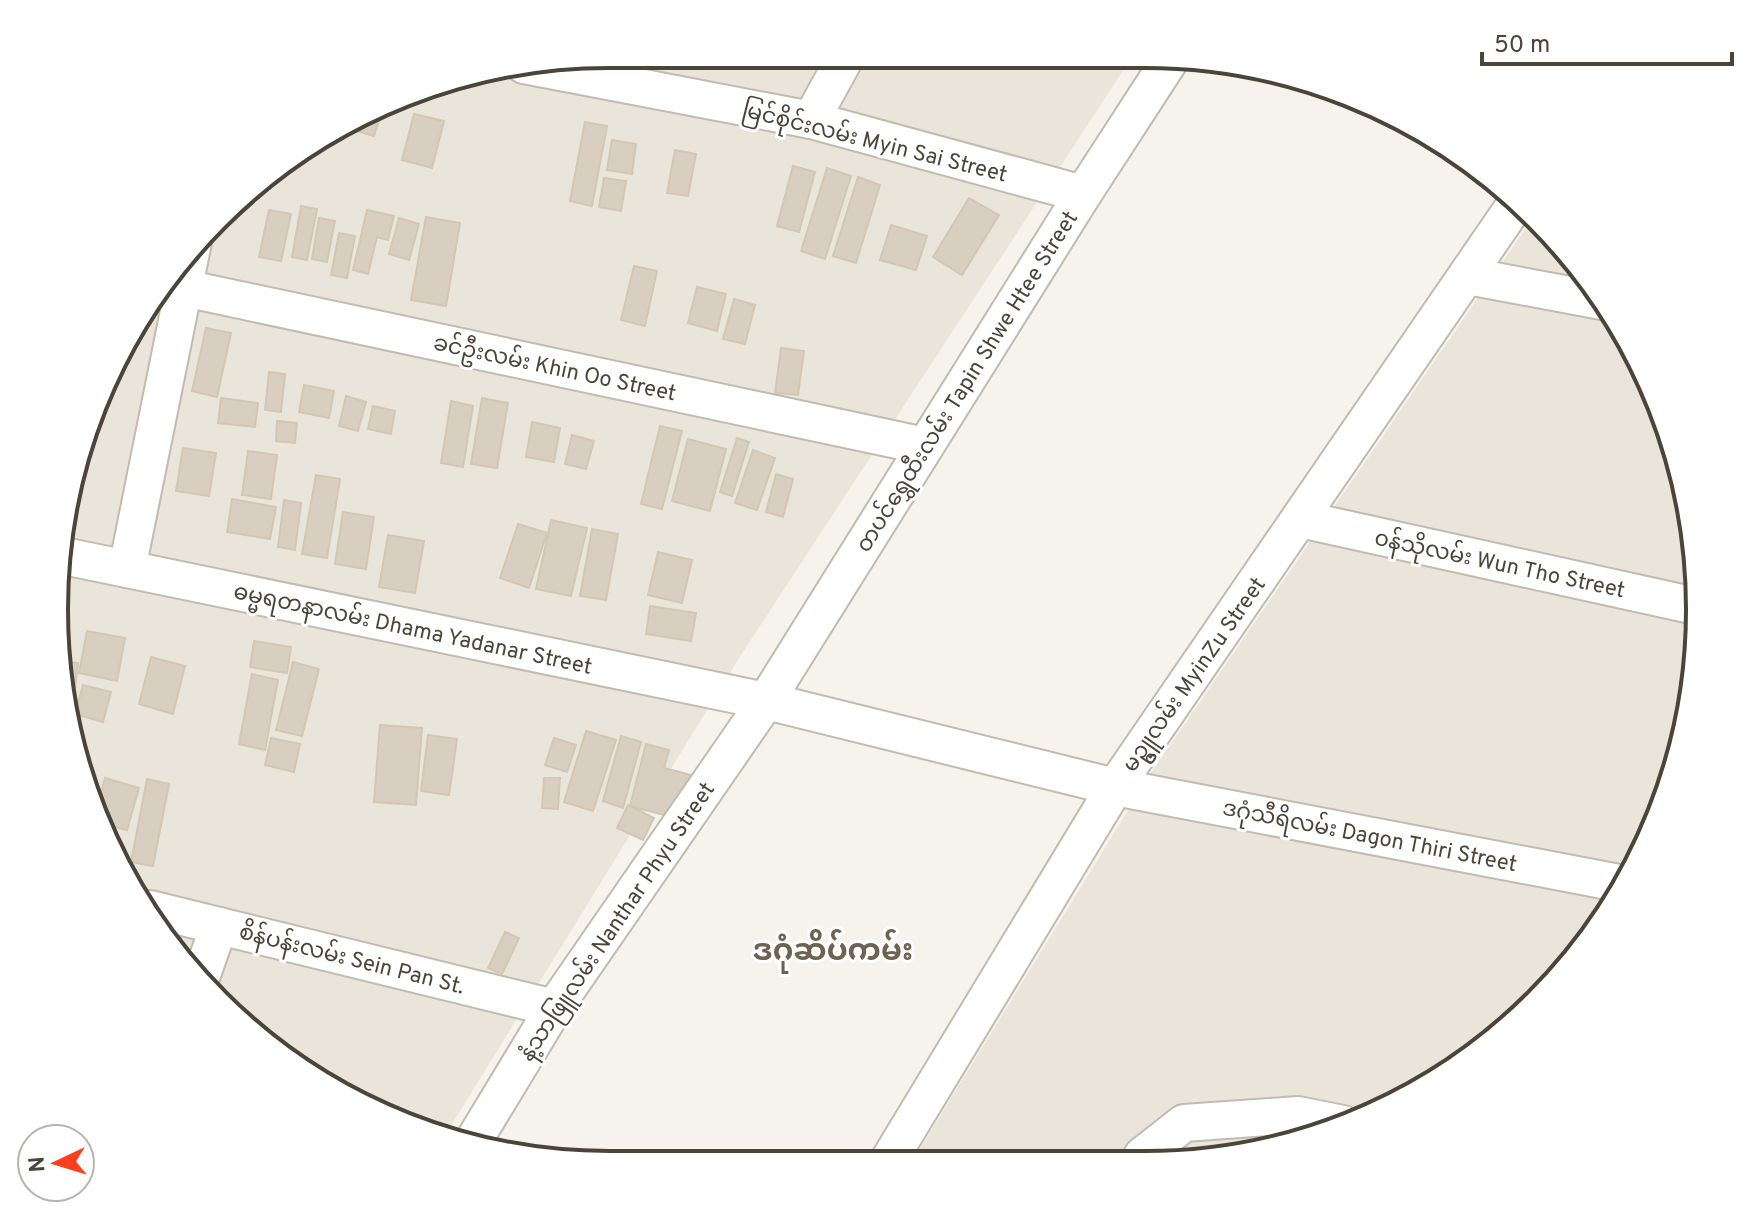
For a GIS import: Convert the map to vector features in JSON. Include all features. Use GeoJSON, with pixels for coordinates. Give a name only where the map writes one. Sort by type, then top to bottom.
{"type":"FeatureCollection","features":[{"type":"Feature","properties":{"kind":"street"},"geometry":{"type":"LineString","coordinates":[[811,120],[840,68]]}},
{"type":"Feature","properties":{"kind":"street","name":"တပင်ရွှေထီးလမ်း Tapin Shwe Htee Street"},"geometry":{"type":"LineString","coordinates":[[766,701],[1164,69]]}},
{"type":"Feature","properties":{"kind":"street","name":"မြင်စိုင်းလမ်း Myin Sai Street"},"geometry":{"type":"LineString","coordinates":[[556,71],[811,120],[1083,194]]}},
{"type":"Feature","properties":{"kind":"street","name":"မဥ္ဇူလမ်း MyinZu Street"},"geometry":{"type":"LineString","coordinates":[[894,1151],[1115,787],[1511,211]]}},
{"type":"Feature","properties":{"kind":"street"},"geometry":{"type":"LineString","coordinates":[[127,569],[187,271]]}},
{"type":"Feature","properties":{"kind":"street"},"geometry":{"type":"LineString","coordinates":[[1468,276],[1587,298]]}},
{"type":"Feature","properties":{"kind":"street","name":"ခင်ဦးလမ်း Khin Oo Street"},"geometry":{"type":"LineString","coordinates":[[184,288],[925,446]]}},
{"type":"Feature","properties":{"kind":"street","name":"၀န်သိုလမ်း Wun Tho Street"},"geometry":{"type":"LineString","coordinates":[[1300,519],[1686,604]]}},
{"type":"Feature","properties":{"kind":"street","name":"ဓမ္မရတနာလမ်း Dhama Yadanar Street"},"geometry":{"type":"LineString","coordinates":[[71,557],[766,701],[1115,787]]}},
{"type":"Feature","properties":{"kind":"street","name":"နံ့သာဖြူလမ်း Nanthar Phyu Street"},"geometry":{"type":"LineString","coordinates":[[477,1135],[554,1008],[766,701]]}},
{"type":"Feature","properties":{"kind":"street","name":"ဒဂုံသီရိလမ်း Dagon Thiri Street"},"geometry":{"type":"LineString","coordinates":[[1115,787],[1612,882]]}},
{"type":"Feature","properties":{"kind":"street","name":"စိန်ပန်းလမ်း Sein Pan St."},"geometry":{"type":"LineString","coordinates":[[160,911],[554,1008]]}},
{"type":"Feature","properties":{"kind":"street"},"geometry":{"type":"LineString","coordinates":[[204,969],[219,926]]}},
{"type":"Feature","properties":{"kind":"street"},"geometry":{"type":"LineString","coordinates":[[1149,1151],[1184,1123],[1298,1115],[1324,1120]]}},
{"type":"Feature","properties":{"kind":"shaded area"},"geometry":{"type":"Polygon","coordinates":[[[1125,68],[741,655],[450,1127],[402,1110],[339,1078],[309,1060],[252,1017],[202,967],[159,910],[141,880],[109,817],[97,784],[86,750],[73,680],[69,645],[69,574],[86,469],[109,402],[124,370],[159,309],[202,252],[252,202],[309,159],[402,109],[469,86],[574,69],[1125,68]]]}},
{"type":"Feature","properties":{"kind":"shaded area"},"geometry":{"type":"Polygon","coordinates":[[[1527,227],[1552,252],[1595,309],[1645,402],[1668,469],[1685,574],[1685,645],[1668,750],[1645,817],[1595,910],[1552,967],[1502,1017],[1474,1039],[1445,1060],[1384,1095],[1319,1122],[1250,1141],[1180,1150],[919,1151],[1151,773],[1527,227]]]}},
{"type":"Feature","properties":{"kind":"building"},"geometry":{"type":"Polygon","coordinates":[[[414,114],[444,121],[432,168],[402,160],[414,114]]]}},
{"type":"Feature","properties":{"kind":"building"},"geometry":{"type":"Polygon","coordinates":[[[379,120],[374,136],[357,131],[379,120]]]}},
{"type":"Feature","properties":{"kind":"building"},"geometry":{"type":"Polygon","coordinates":[[[585,122],[607,126],[592,206],[570,201],[585,122]]]}},
{"type":"Feature","properties":{"kind":"building"},"geometry":{"type":"Polygon","coordinates":[[[612,140],[636,144],[632,174],[607,170],[612,140]]]}},
{"type":"Feature","properties":{"kind":"building"},"geometry":{"type":"Polygon","coordinates":[[[675,150],[696,154],[688,196],[667,193],[675,150]]]}},
{"type":"Feature","properties":{"kind":"building"},"geometry":{"type":"Polygon","coordinates":[[[793,166],[815,172],[799,232],[777,226],[793,166]]]}},
{"type":"Feature","properties":{"kind":"building"},"geometry":{"type":"Polygon","coordinates":[[[827,168],[851,176],[825,259],[801,251],[827,168]]]}},
{"type":"Feature","properties":{"kind":"building"},"geometry":{"type":"Polygon","coordinates":[[[858,177],[880,185],[856,263],[833,256],[858,177]]]}},
{"type":"Feature","properties":{"kind":"building"},"geometry":{"type":"Polygon","coordinates":[[[604,178],[626,181],[621,211],[599,207],[604,178]]]}},
{"type":"Feature","properties":{"kind":"building"},"geometry":{"type":"Polygon","coordinates":[[[969,198],[999,215],[962,275],[933,257],[969,198]]]}},
{"type":"Feature","properties":{"kind":"building"},"geometry":{"type":"Polygon","coordinates":[[[301,206],[317,209],[307,260],[292,257],[301,206]]]}},
{"type":"Feature","properties":{"kind":"building"},"geometry":{"type":"Polygon","coordinates":[[[269,210],[291,214],[281,261],[259,257],[269,210]]]}},
{"type":"Feature","properties":{"kind":"building"},"geometry":{"type":"Polygon","coordinates":[[[367,210],[394,216],[388,240],[377,237],[368,274],[353,270],[367,210]]]}},
{"type":"Feature","properties":{"kind":"building"},"geometry":{"type":"Polygon","coordinates":[[[426,217],[460,223],[446,306],[411,300],[426,217]]]}},
{"type":"Feature","properties":{"kind":"building"},"geometry":{"type":"Polygon","coordinates":[[[319,218],[335,221],[327,262],[312,259],[319,218]]]}},
{"type":"Feature","properties":{"kind":"building"},"geometry":{"type":"Polygon","coordinates":[[[399,218],[419,224],[409,260],[389,254],[399,218]]]}},
{"type":"Feature","properties":{"kind":"building"},"geometry":{"type":"Polygon","coordinates":[[[891,225],[927,236],[916,270],[880,260],[891,225]]]}},
{"type":"Feature","properties":{"kind":"building"},"geometry":{"type":"Polygon","coordinates":[[[339,233],[355,236],[347,278],[331,275],[339,233]]]}},
{"type":"Feature","properties":{"kind":"building"},"geometry":{"type":"Polygon","coordinates":[[[634,266],[657,271],[645,326],[621,320],[634,266]]]}},
{"type":"Feature","properties":{"kind":"building"},"geometry":{"type":"Polygon","coordinates":[[[697,287],[726,294],[717,331],[688,323],[697,287]]]}},
{"type":"Feature","properties":{"kind":"building"},"geometry":{"type":"Polygon","coordinates":[[[734,299],[755,305],[745,344],[723,339],[734,299]]]}},
{"type":"Feature","properties":{"kind":"building"},"geometry":{"type":"Polygon","coordinates":[[[206,328],[231,333],[217,397],[192,391],[206,328]]]}},
{"type":"Feature","properties":{"kind":"building"},"geometry":{"type":"Polygon","coordinates":[[[781,348],[804,351],[798,395],[775,393],[781,348]]]}},
{"type":"Feature","properties":{"kind":"building"},"geometry":{"type":"Polygon","coordinates":[[[269,372],[285,374],[281,412],[265,410],[269,372]]]}},
{"type":"Feature","properties":{"kind":"building"},"geometry":{"type":"Polygon","coordinates":[[[304,385],[334,391],[329,418],[299,412],[304,385]]]}},
{"type":"Feature","properties":{"kind":"building"},"geometry":{"type":"Polygon","coordinates":[[[346,396],[366,402],[358,431],[339,426],[346,396]]]}},
{"type":"Feature","properties":{"kind":"building"},"geometry":{"type":"Polygon","coordinates":[[[221,398],[258,403],[255,427],[218,423],[221,398]]]}},
{"type":"Feature","properties":{"kind":"building"},"geometry":{"type":"Polygon","coordinates":[[[482,398],[508,403],[497,468],[471,464],[482,398]]]}},
{"type":"Feature","properties":{"kind":"building"},"geometry":{"type":"Polygon","coordinates":[[[451,401],[473,406],[463,467],[441,463],[451,401]]]}},
{"type":"Feature","properties":{"kind":"building"},"geometry":{"type":"Polygon","coordinates":[[[373,406],[395,411],[391,434],[368,429],[373,406]]]}},
{"type":"Feature","properties":{"kind":"building"},"geometry":{"type":"Polygon","coordinates":[[[277,421],[297,423],[295,443],[276,441],[277,421]]]}},
{"type":"Feature","properties":{"kind":"building"},"geometry":{"type":"Polygon","coordinates":[[[532,422],[560,428],[554,462],[526,457],[532,422]]]}},
{"type":"Feature","properties":{"kind":"building"},"geometry":{"type":"Polygon","coordinates":[[[660,426],[682,431],[662,509],[641,504],[660,426]]]}},
{"type":"Feature","properties":{"kind":"building"},"geometry":{"type":"Polygon","coordinates":[[[572,435],[594,441],[586,469],[565,464],[572,435]]]}},
{"type":"Feature","properties":{"kind":"building"},"geometry":{"type":"Polygon","coordinates":[[[737,438],[749,442],[732,496],[720,492],[737,438]]]}},
{"type":"Feature","properties":{"kind":"building"},"geometry":{"type":"Polygon","coordinates":[[[688,439],[726,449],[710,511],[672,501],[688,439]]]}},
{"type":"Feature","properties":{"kind":"building"},"geometry":{"type":"Polygon","coordinates":[[[183,448],[216,453],[209,496],[176,491],[183,448]]]}},
{"type":"Feature","properties":{"kind":"building"},"geometry":{"type":"Polygon","coordinates":[[[753,450],[775,458],[757,510],[735,503],[753,450]]]}},
{"type":"Feature","properties":{"kind":"building"},"geometry":{"type":"Polygon","coordinates":[[[248,451],[277,455],[271,499],[242,495],[248,451]]]}},
{"type":"Feature","properties":{"kind":"building"},"geometry":{"type":"Polygon","coordinates":[[[776,474],[793,479],[783,517],[766,512],[776,474]]]}},
{"type":"Feature","properties":{"kind":"building"},"geometry":{"type":"Polygon","coordinates":[[[316,475],[340,479],[327,558],[302,554],[316,475]]]}},
{"type":"Feature","properties":{"kind":"building"},"geometry":{"type":"Polygon","coordinates":[[[232,499],[276,507],[270,539],[227,532],[232,499]]]}},
{"type":"Feature","properties":{"kind":"building"},"geometry":{"type":"Polygon","coordinates":[[[284,500],[301,503],[295,550],[278,547],[284,500]]]}},
{"type":"Feature","properties":{"kind":"building"},"geometry":{"type":"Polygon","coordinates":[[[343,512],[374,517],[366,569],[335,564],[343,512]]]}},
{"type":"Feature","properties":{"kind":"building"},"geometry":{"type":"Polygon","coordinates":[[[551,520],[587,528],[571,596],[536,589],[551,520]]]}},
{"type":"Feature","properties":{"kind":"building"},"geometry":{"type":"Polygon","coordinates":[[[518,524],[547,533],[529,588],[500,578],[518,524]]]}},
{"type":"Feature","properties":{"kind":"building"},"geometry":{"type":"Polygon","coordinates":[[[592,529],[618,534],[606,600],[580,596],[592,529]]]}},
{"type":"Feature","properties":{"kind":"building"},"geometry":{"type":"Polygon","coordinates":[[[388,535],[424,541],[415,593],[379,587],[388,535]]]}},
{"type":"Feature","properties":{"kind":"building"},"geometry":{"type":"Polygon","coordinates":[[[658,552],[692,560],[682,603],[648,595],[658,552]]]}},
{"type":"Feature","properties":{"kind":"building"},"geometry":{"type":"Polygon","coordinates":[[[650,606],[696,613],[691,641],[646,634],[650,606]]]}},
{"type":"Feature","properties":{"kind":"building"},"geometry":{"type":"Polygon","coordinates":[[[87,631],[125,638],[117,681],[79,673],[87,631]]]}},
{"type":"Feature","properties":{"kind":"building"},"geometry":{"type":"Polygon","coordinates":[[[254,641],[291,647],[287,673],[250,667],[254,641]]]}},
{"type":"Feature","properties":{"kind":"building"},"geometry":{"type":"Polygon","coordinates":[[[151,657],[185,666],[173,714],[139,704],[151,657]]]}},
{"type":"Feature","properties":{"kind":"building"},"geometry":{"type":"Polygon","coordinates":[[[71,662],[78,663],[75,691],[71,662]]]}},
{"type":"Feature","properties":{"kind":"building"},"geometry":{"type":"Polygon","coordinates":[[[293,662],[319,669],[302,736],[276,730],[293,662]]]}},
{"type":"Feature","properties":{"kind":"building"},"geometry":{"type":"Polygon","coordinates":[[[252,674],[278,680],[265,750],[239,744],[252,674]]]}},
{"type":"Feature","properties":{"kind":"building"},"geometry":{"type":"Polygon","coordinates":[[[83,685],[111,692],[103,722],[78,715],[83,685]]]}},
{"type":"Feature","properties":{"kind":"building"},"geometry":{"type":"Polygon","coordinates":[[[380,725],[422,728],[416,805],[374,802],[380,725]]]}},
{"type":"Feature","properties":{"kind":"building"},"geometry":{"type":"Polygon","coordinates":[[[586,731],[616,740],[593,811],[564,802],[586,731]]]}},
{"type":"Feature","properties":{"kind":"building"},"geometry":{"type":"Polygon","coordinates":[[[428,735],[457,739],[449,795],[421,791],[428,735]]]}},
{"type":"Feature","properties":{"kind":"building"},"geometry":{"type":"Polygon","coordinates":[[[621,736],[641,742],[623,808],[603,801],[621,736]]]}},
{"type":"Feature","properties":{"kind":"building"},"geometry":{"type":"Polygon","coordinates":[[[271,738],[300,744],[294,772],[265,765],[271,738]]]}},
{"type":"Feature","properties":{"kind":"building"},"geometry":{"type":"Polygon","coordinates":[[[554,738],[576,745],[567,772],[545,765],[554,738]]]}},
{"type":"Feature","properties":{"kind":"building"},"geometry":{"type":"Polygon","coordinates":[[[646,744],[669,750],[664,768],[691,775],[679,819],[630,806],[646,744]]]}},
{"type":"Feature","properties":{"kind":"building"},"geometry":{"type":"Polygon","coordinates":[[[105,778],[139,788],[127,830],[113,826],[100,794],[105,778]]]}},
{"type":"Feature","properties":{"kind":"building"},"geometry":{"type":"Polygon","coordinates":[[[544,778],[560,778],[558,809],[542,808],[544,778]]]}},
{"type":"Feature","properties":{"kind":"building"},"geometry":{"type":"Polygon","coordinates":[[[147,779],[169,784],[153,866],[131,862],[147,779]]]}},
{"type":"Feature","properties":{"kind":"building"},"geometry":{"type":"Polygon","coordinates":[[[628,805],[654,818],[643,840],[617,828],[628,805]]]}},
{"type":"Feature","properties":{"kind":"building"},"geometry":{"type":"Polygon","coordinates":[[[505,932],[519,938],[502,974],[488,968],[505,932]]]}},
{"type":"Feature","properties":{"kind":"district","name":"ဒဂုံဆိပ်ကမ်း"},"geometry":{"type":"Point","coordinates":[833,950]}}]}
